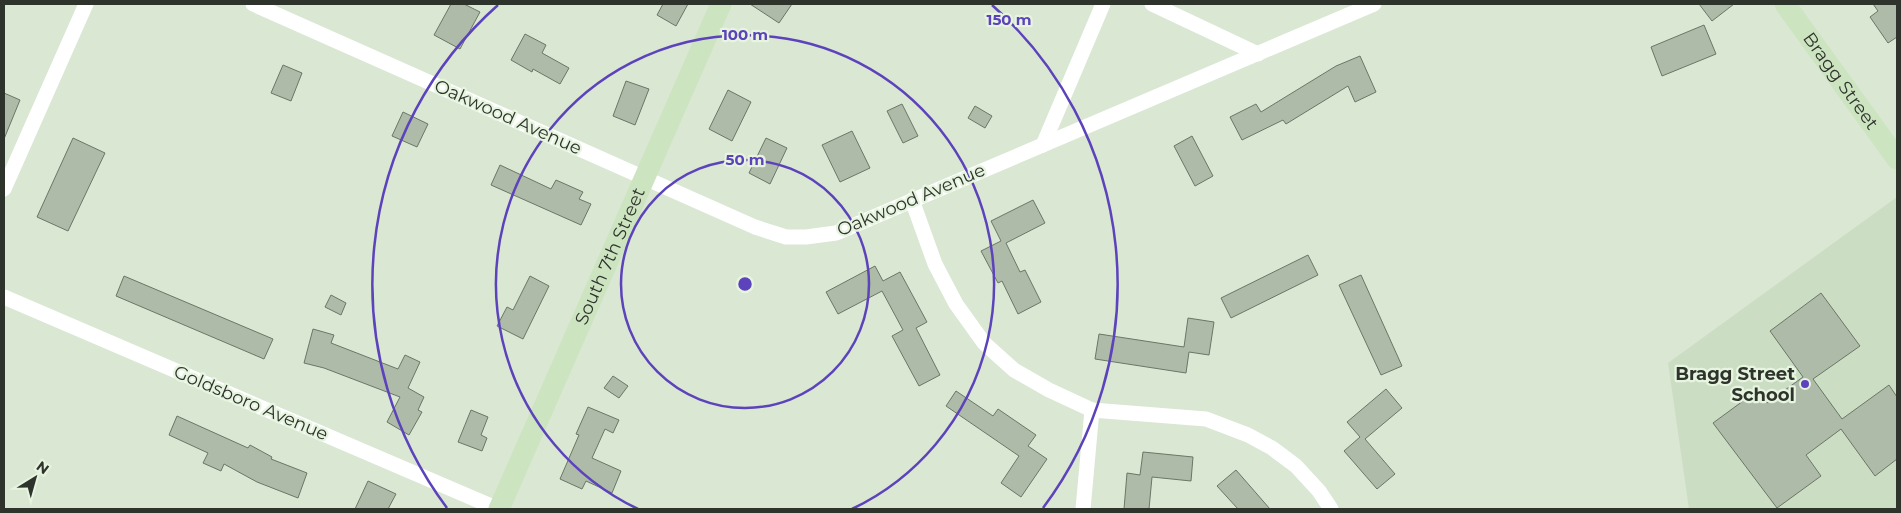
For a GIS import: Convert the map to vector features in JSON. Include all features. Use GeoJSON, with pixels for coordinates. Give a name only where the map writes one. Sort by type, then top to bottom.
{"type":"FeatureCollection","features":[{"type":"Feature","properties":{"kind":"street"},"geometry":{"type":"LineString","coordinates":[[4,189],[86,4]]}},
{"type":"Feature","properties":{"kind":"street","name":"Oakwood Avenue"},"geometry":{"type":"LineString","coordinates":[[253,4],[755,227],[786,237],[806,237],[836,233],[1374,4]]}},
{"type":"Feature","properties":{"kind":"street","name":"South 7th Street"},"geometry":{"type":"LineString","coordinates":[[498,509],[721,4]]}},
{"type":"Feature","properties":{"kind":"street"},"geometry":{"type":"LineString","coordinates":[[1042,144],[1103,4]]}},
{"type":"Feature","properties":{"kind":"street"},"geometry":{"type":"LineString","coordinates":[[1152,4],[1258,54]]}},
{"type":"Feature","properties":{"kind":"street","name":"Bragg Street"},"geometry":{"type":"LineString","coordinates":[[1785,4],[1897,159]]}},
{"type":"Feature","properties":{"kind":"street"},"geometry":{"type":"LineString","coordinates":[[912,200],[935,264],[956,304],[984,343],[1014,370],[1049,390],[1092,410],[1206,419],[1248,435],[1272,448],[1296,466],[1319,491],[1331,509]]}},
{"type":"Feature","properties":{"kind":"street","name":"Goldsboro Avenue"},"geometry":{"type":"LineString","coordinates":[[4,297],[498,509]]}},
{"type":"Feature","properties":{"kind":"street"},"geometry":{"type":"LineString","coordinates":[[1083,509],[1092,410]]}},
{"type":"Feature","properties":{"kind":"shaded area"},"geometry":{"type":"Polygon","coordinates":[[[1897,197],[1897,509],[1689,509],[1668,363],[1897,197]]]}},
{"type":"Feature","properties":{"kind":"building"},"geometry":{"type":"Polygon","coordinates":[[[451,4],[464,4],[480,12],[460,49],[434,35],[451,4]]]}},
{"type":"Feature","properties":{"kind":"building"},"geometry":{"type":"Polygon","coordinates":[[[663,4],[688,4],[676,26],[657,15],[663,4]]]}},
{"type":"Feature","properties":{"kind":"building"},"geometry":{"type":"Polygon","coordinates":[[[750,4],[792,4],[779,23],[750,4]]]}},
{"type":"Feature","properties":{"kind":"building"},"geometry":{"type":"Polygon","coordinates":[[[1699,4],[1734,4],[1712,21],[1699,4]]]}},
{"type":"Feature","properties":{"kind":"building"},"geometry":{"type":"Polygon","coordinates":[[[1873,4],[1897,4],[1897,37],[1888,43],[1870,17],[1878,11],[1873,4]]]}},
{"type":"Feature","properties":{"kind":"building"},"geometry":{"type":"Polygon","coordinates":[[[1704,25],[1716,54],[1662,76],[1651,47],[1704,25]]]}},
{"type":"Feature","properties":{"kind":"building"},"geometry":{"type":"Polygon","coordinates":[[[525,34],[546,45],[542,53],[569,68],[560,84],[533,69],[532,72],[511,60],[525,34]]]}},
{"type":"Feature","properties":{"kind":"building"},"geometry":{"type":"Polygon","coordinates":[[[1360,56],[1376,92],[1355,102],[1348,86],[1286,124],[1283,120],[1242,140],[1230,117],[1256,104],[1261,112],[1336,66],[1360,56]]]}},
{"type":"Feature","properties":{"kind":"building"},"geometry":{"type":"Polygon","coordinates":[[[283,65],[302,73],[291,101],[271,93],[283,65]]]}},
{"type":"Feature","properties":{"kind":"building"},"geometry":{"type":"Polygon","coordinates":[[[626,81],[649,89],[635,125],[613,116],[626,81]]]}},
{"type":"Feature","properties":{"kind":"building"},"geometry":{"type":"Polygon","coordinates":[[[728,90],[751,102],[732,141],[709,129],[728,90]]]}},
{"type":"Feature","properties":{"kind":"building"},"geometry":{"type":"Polygon","coordinates":[[[4,93],[20,100],[4,139],[4,93]]]}},
{"type":"Feature","properties":{"kind":"building"},"geometry":{"type":"Polygon","coordinates":[[[902,104],[918,136],[903,143],[887,111],[902,104]]]}},
{"type":"Feature","properties":{"kind":"building"},"geometry":{"type":"Polygon","coordinates":[[[975,106],[992,116],[985,128],[968,118],[975,106]]]}},
{"type":"Feature","properties":{"kind":"building"},"geometry":{"type":"Polygon","coordinates":[[[403,112],[428,124],[417,147],[392,136],[403,112]]]}},
{"type":"Feature","properties":{"kind":"building"},"geometry":{"type":"Polygon","coordinates":[[[852,131],[870,168],[840,182],[822,145],[852,131]]]}},
{"type":"Feature","properties":{"kind":"building"},"geometry":{"type":"Polygon","coordinates":[[[1192,136],[1213,176],[1195,186],[1174,146],[1192,136]]]}},
{"type":"Feature","properties":{"kind":"building"},"geometry":{"type":"Polygon","coordinates":[[[73,138],[105,153],[68,231],[37,217],[73,138]]]}},
{"type":"Feature","properties":{"kind":"building"},"geometry":{"type":"Polygon","coordinates":[[[766,138],[787,148],[770,184],[749,173],[766,138]]]}},
{"type":"Feature","properties":{"kind":"building"},"geometry":{"type":"Polygon","coordinates":[[[500,165],[551,189],[556,180],[583,192],[579,199],[591,204],[581,225],[491,185],[500,165]]]}},
{"type":"Feature","properties":{"kind":"building"},"geometry":{"type":"Polygon","coordinates":[[[1033,200],[1045,223],[1006,243],[1020,272],[1025,270],[1041,302],[1018,314],[1002,281],[998,283],[981,251],[1001,241],[991,221],[1033,200]]]}},
{"type":"Feature","properties":{"kind":"building"},"geometry":{"type":"Polygon","coordinates":[[[1308,255],[1318,275],[1231,318],[1221,298],[1308,255]]]}},
{"type":"Feature","properties":{"kind":"building"},"geometry":{"type":"Polygon","coordinates":[[[875,266],[883,281],[900,272],[927,322],[916,328],[940,375],[919,386],[892,336],[903,330],[882,291],[838,314],[826,292],[875,266]]]}},
{"type":"Feature","properties":{"kind":"building"},"geometry":{"type":"Polygon","coordinates":[[[1361,275],[1402,366],[1381,375],[1339,285],[1361,275]]]}},
{"type":"Feature","properties":{"kind":"building"},"geometry":{"type":"Polygon","coordinates":[[[124,276],[273,339],[264,359],[116,296],[124,276]]]}},
{"type":"Feature","properties":{"kind":"building"},"geometry":{"type":"Polygon","coordinates":[[[530,276],[549,286],[523,339],[497,326],[507,307],[513,310],[530,276]]]}},
{"type":"Feature","properties":{"kind":"building"},"geometry":{"type":"Polygon","coordinates":[[[1821,293],[1860,346],[1813,379],[1842,419],[1889,385],[1897,397],[1897,459],[1875,476],[1841,429],[1806,455],[1821,476],[1777,508],[1713,423],[1758,390],[1767,403],[1803,377],[1770,331],[1821,293]]]}},
{"type":"Feature","properties":{"kind":"building"},"geometry":{"type":"Polygon","coordinates":[[[331,295],[346,303],[341,315],[325,307],[331,295]]]}},
{"type":"Feature","properties":{"kind":"building"},"geometry":{"type":"Polygon","coordinates":[[[1188,318],[1214,322],[1209,355],[1189,352],[1186,373],[1095,359],[1099,334],[1184,347],[1188,318]]]}},
{"type":"Feature","properties":{"kind":"building"},"geometry":{"type":"Polygon","coordinates":[[[313,329],[334,335],[331,343],[398,369],[405,355],[420,362],[408,388],[424,397],[418,410],[422,412],[409,435],[387,422],[400,397],[324,368],[304,363],[313,329]]]}},
{"type":"Feature","properties":{"kind":"building"},"geometry":{"type":"Polygon","coordinates":[[[613,376],[628,386],[619,398],[604,388],[613,376]]]}},
{"type":"Feature","properties":{"kind":"building"},"geometry":{"type":"Polygon","coordinates":[[[1386,389],[1402,408],[1365,439],[1395,474],[1377,489],[1344,451],[1360,437],[1347,422],[1386,389]]]}},
{"type":"Feature","properties":{"kind":"building"},"geometry":{"type":"Polygon","coordinates":[[[956,391],[993,416],[998,409],[1036,435],[1028,446],[1047,459],[1021,497],[1001,483],[1019,456],[946,406],[956,391]]]}},
{"type":"Feature","properties":{"kind":"building"},"geometry":{"type":"Polygon","coordinates":[[[588,407],[619,420],[613,433],[605,429],[592,458],[621,471],[612,493],[586,481],[582,489],[560,479],[579,435],[576,434],[588,407]]]}},
{"type":"Feature","properties":{"kind":"building"},"geometry":{"type":"Polygon","coordinates":[[[471,410],[488,417],[481,435],[487,438],[482,451],[458,442],[471,410]]]}},
{"type":"Feature","properties":{"kind":"building"},"geometry":{"type":"Polygon","coordinates":[[[177,416],[248,448],[250,445],[272,457],[271,459],[307,473],[298,498],[257,482],[224,464],[221,471],[203,463],[208,453],[169,435],[177,416]]]}},
{"type":"Feature","properties":{"kind":"building"},"geometry":{"type":"Polygon","coordinates":[[[1143,452],[1193,457],[1191,481],[1152,477],[1149,509],[1124,509],[1127,473],[1140,475],[1143,452]]]}},
{"type":"Feature","properties":{"kind":"building"},"geometry":{"type":"Polygon","coordinates":[[[1236,470],[1270,509],[1238,509],[1217,486],[1236,470]]]}},
{"type":"Feature","properties":{"kind":"building"},"geometry":{"type":"Polygon","coordinates":[[[368,481],[396,494],[388,509],[355,509],[368,481]]]}},
{"type":"Feature","properties":{"kind":"place","name":"Bragg Street School"},"geometry":{"type":"Point","coordinates":[1805,384]}}]}
